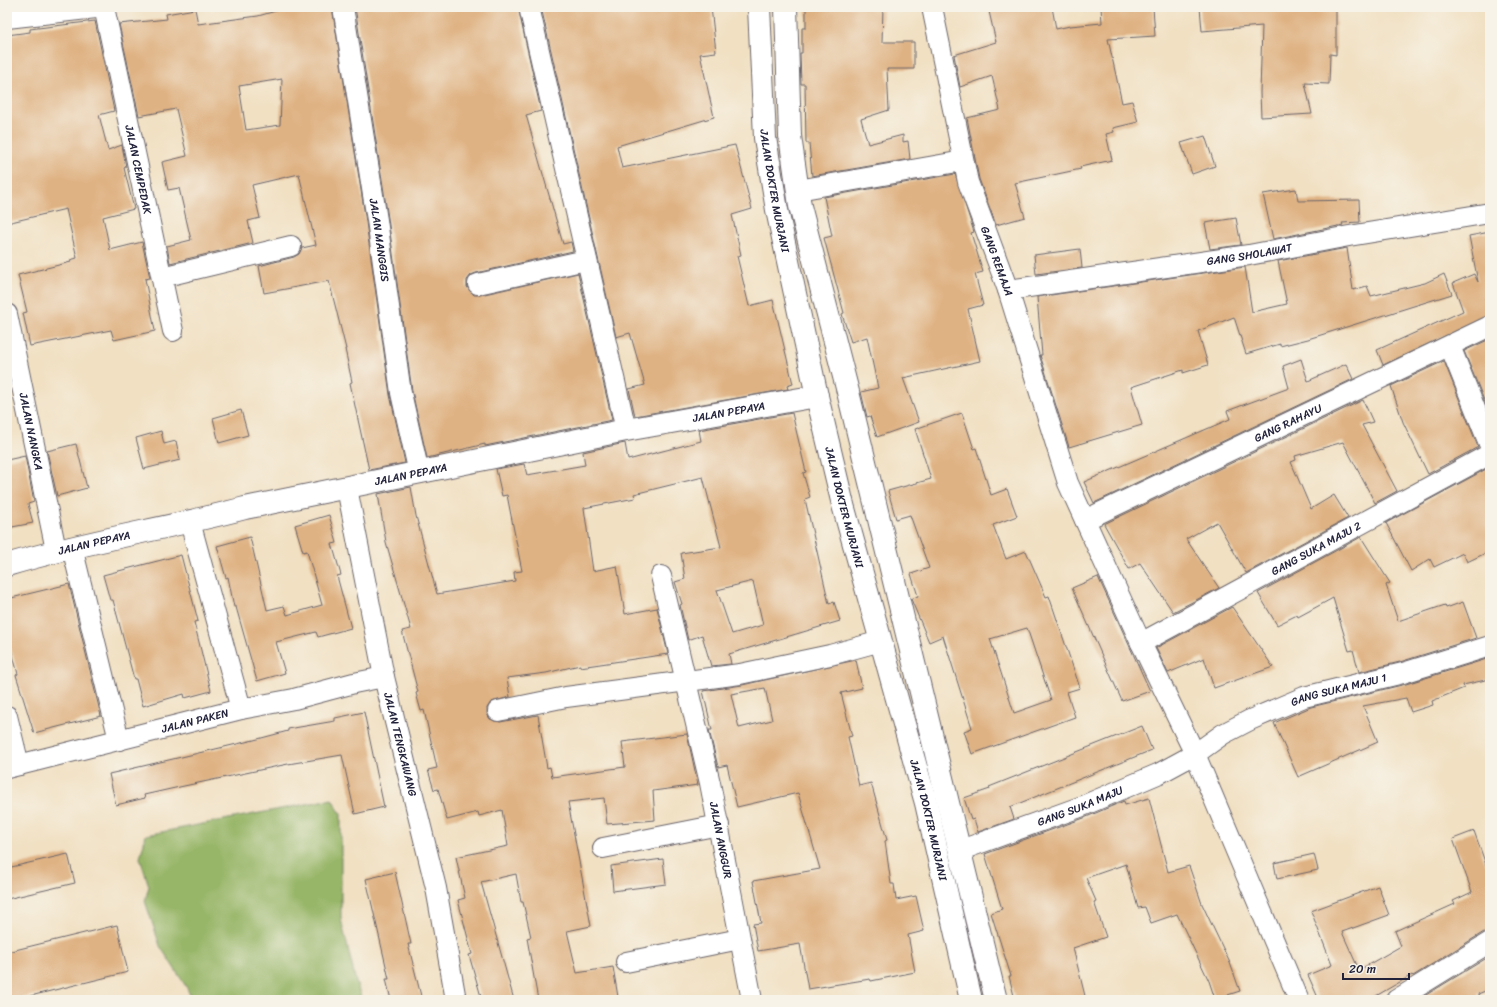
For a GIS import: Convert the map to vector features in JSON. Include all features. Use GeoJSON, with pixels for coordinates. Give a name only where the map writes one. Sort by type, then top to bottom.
{"type":"FeatureCollection","features":[{"type":"Feature","properties":{"kind":"main road","name":"JALAN DOKTER MURJANI"},"geometry":{"type":"LineString","coordinates":[[759,7],[765,138],[777,210],[817,396],[843,505],[926,803],[971,1000]]}},
{"type":"Feature","properties":{"kind":"main road","name":"JALAN DOKTER MURJANI"},"geometry":{"type":"LineString","coordinates":[[786,7],[790,136],[800,206],[848,392],[961,850],[991,999]]}},
{"type":"Feature","properties":{"kind":"main road","name":"JALAN PEPAYA"},"geometry":{"type":"LineString","coordinates":[[7,565],[64,548],[190,522],[245,508],[626,430],[817,396]]}},
{"type":"Feature","properties":{"kind":"main road"},"geometry":{"type":"LineString","coordinates":[[917,771],[940,767]]}},
{"type":"Feature","properties":{"kind":"street"},"geometry":{"type":"LineString","coordinates":[[7,18],[104,7]]}},
{"type":"Feature","properties":{"kind":"street","name":"JALAN CEMPEDAK"},"geometry":{"type":"LineString","coordinates":[[104,7],[173,331]]}},
{"type":"Feature","properties":{"kind":"street","name":"JALAN MANGGIS"},"geometry":{"type":"LineString","coordinates":[[342,7],[377,220],[401,393],[419,473]]}},
{"type":"Feature","properties":{"kind":"street"},"geometry":{"type":"LineString","coordinates":[[529,7],[626,430]]}},
{"type":"Feature","properties":{"kind":"street","name":"GANG REMAJA"},"geometry":{"type":"LineString","coordinates":[[932,7],[968,182],[1008,290],[1068,483],[1141,643],[1195,754],[1299,1000]]}},
{"type":"Feature","properties":{"kind":"street"},"geometry":{"type":"LineString","coordinates":[[798,190],[964,161]]}},
{"type":"Feature","properties":{"kind":"street","name":"GANG SHOLAWAT"},"geometry":{"type":"LineString","coordinates":[[1008,290],[1249,255],[1349,236],[1490,213]]}},
{"type":"Feature","properties":{"kind":"street"},"geometry":{"type":"LineString","coordinates":[[162,277],[291,246]]}},
{"type":"Feature","properties":{"kind":"street"},"geometry":{"type":"LineString","coordinates":[[478,284],[586,260]]}},
{"type":"Feature","properties":{"kind":"street","name":"JALAN NANGKA"},"geometry":{"type":"LineString","coordinates":[[7,314],[64,548],[119,740]]}},
{"type":"Feature","properties":{"kind":"street","name":"GANG RAHAYU"},"geometry":{"type":"LineString","coordinates":[[1085,520],[1490,326]]}},
{"type":"Feature","properties":{"kind":"street"},"geometry":{"type":"LineString","coordinates":[[1450,346],[1490,446]]}},
{"type":"Feature","properties":{"kind":"street","name":"GANG SUKA MAJU 2"},"geometry":{"type":"LineString","coordinates":[[1141,643],[1490,454]]}},
{"type":"Feature","properties":{"kind":"street","name":"JALAN TENGKAWANG"},"geometry":{"type":"LineString","coordinates":[[347,488],[384,677],[436,888],[456,1000]]}},
{"type":"Feature","properties":{"kind":"street"},"geometry":{"type":"LineString","coordinates":[[190,522],[241,709]]}},
{"type":"Feature","properties":{"kind":"street","name":"JALAN ANGGUR"},"geometry":{"type":"LineString","coordinates":[[661,576],[710,784],[752,1000]]}},
{"type":"Feature","properties":{"kind":"street"},"geometry":{"type":"LineString","coordinates":[[498,711],[566,697],[685,682],[762,669],[830,655],[881,641]]}},
{"type":"Feature","properties":{"kind":"street","name":"GANG SUKA MAJU 1"},"geometry":{"type":"LineString","coordinates":[[1195,754],[1223,734],[1250,720],[1304,698],[1403,673],[1490,646]]}},
{"type":"Feature","properties":{"kind":"street","name":"JALAN PAKEN"},"geometry":{"type":"LineString","coordinates":[[13,767],[241,709],[294,699],[354,683],[384,677]]}},
{"type":"Feature","properties":{"kind":"street"},"geometry":{"type":"LineString","coordinates":[[7,716],[13,767]]}},
{"type":"Feature","properties":{"kind":"street","name":"GANG SUKA MAJU"},"geometry":{"type":"LineString","coordinates":[[961,850],[1080,807],[1160,773],[1195,754]]}},
{"type":"Feature","properties":{"kind":"street"},"geometry":{"type":"LineString","coordinates":[[603,848],[718,825]]}},
{"type":"Feature","properties":{"kind":"street"},"geometry":{"type":"LineString","coordinates":[[626,962],[740,939]]}},
{"type":"Feature","properties":{"kind":"street"},"geometry":{"type":"LineString","coordinates":[[1396,1000],[1490,942]]}},
{"type":"Feature","properties":{"kind":"green space"},"geometry":{"type":"Polygon","coordinates":[[[332,799],[341,814],[341,919],[356,982],[362,1000],[192,1000],[187,988],[160,946],[145,901],[149,886],[140,858],[146,835],[332,799]]]}},
{"type":"Feature","properties":{"kind":"building"},"geometry":{"type":"Polygon","coordinates":[[[290,7],[332,7],[366,222],[390,395],[405,463],[369,470],[350,383],[352,382],[346,349],[329,281],[264,293],[259,266],[294,257],[299,254],[302,248],[316,245],[299,174],[252,185],[260,218],[248,221],[253,243],[170,263],[167,246],[191,240],[179,188],[168,190],[162,162],[187,156],[176,109],[139,116],[119,24],[167,19],[166,14],[195,9],[198,24],[258,16],[290,7]],[[282,79],[239,86],[246,130],[280,125],[282,79]]]}},
{"type":"Feature","properties":{"kind":"building"},"geometry":{"type":"Polygon","coordinates":[[[355,7],[518,7],[541,111],[526,115],[563,244],[571,242],[573,251],[476,273],[471,275],[467,280],[467,287],[474,295],[480,295],[578,273],[612,420],[485,446],[485,444],[427,458],[412,391],[388,218],[355,7]]]}},
{"type":"Feature","properties":{"kind":"building"},"geometry":{"type":"Polygon","coordinates":[[[541,7],[711,7],[716,52],[700,54],[714,117],[617,146],[622,168],[735,145],[752,209],[732,215],[741,255],[737,256],[749,306],[773,300],[793,384],[787,386],[788,389],[635,416],[629,389],[645,385],[630,333],[616,337],[541,7]]]}},
{"type":"Feature","properties":{"kind":"building"},"geometry":{"type":"Polygon","coordinates":[[[806,7],[883,7],[882,42],[914,42],[914,69],[887,69],[889,110],[861,119],[868,144],[903,135],[903,142],[908,141],[910,159],[812,176],[809,143],[806,143],[805,84],[801,84],[800,53],[802,53],[802,28],[806,28],[806,7]]]}},
{"type":"Feature","properties":{"kind":"building"},"geometry":{"type":"Polygon","coordinates":[[[988,7],[1052,7],[1056,29],[1102,23],[1101,7],[1153,7],[1155,36],[1108,39],[1122,103],[1132,101],[1138,122],[1113,128],[1114,132],[1106,134],[1112,160],[1080,167],[1081,169],[1015,183],[1025,217],[996,225],[979,179],[967,118],[1000,110],[992,76],[960,87],[954,55],[996,42],[988,7]]]}},
{"type":"Feature","properties":{"kind":"building"},"geometry":{"type":"Polygon","coordinates":[[[1200,7],[1336,7],[1336,55],[1330,54],[1329,84],[1305,83],[1312,114],[1261,117],[1260,93],[1262,26],[1202,31],[1200,7]]]}},
{"type":"Feature","properties":{"kind":"building"},"geometry":{"type":"Polygon","coordinates":[[[95,21],[114,111],[99,115],[108,150],[122,145],[126,167],[124,168],[134,209],[103,217],[110,250],[142,242],[150,278],[145,279],[155,331],[114,340],[111,330],[30,346],[23,313],[27,312],[18,275],[71,262],[70,260],[77,258],[66,209],[7,223],[7,35],[30,32],[30,29],[95,21]]]}},
{"type":"Feature","properties":{"kind":"building"},"geometry":{"type":"Polygon","coordinates":[[[1205,136],[1215,166],[1192,174],[1181,143],[1205,136]]]}},
{"type":"Feature","properties":{"kind":"building"},"geometry":{"type":"Polygon","coordinates":[[[955,174],[974,232],[971,233],[983,272],[975,274],[983,305],[968,309],[980,361],[903,378],[919,422],[877,437],[870,416],[867,417],[861,392],[878,388],[867,337],[851,342],[842,314],[844,313],[824,238],[832,236],[824,197],[955,174]]]}},
{"type":"Feature","properties":{"kind":"building"},"geometry":{"type":"Polygon","coordinates":[[[1296,189],[1298,201],[1359,200],[1360,222],[1342,223],[1343,225],[1273,239],[1263,194],[1296,189]]]}},
{"type":"Feature","properties":{"kind":"building"},"geometry":{"type":"Polygon","coordinates":[[[1236,218],[1241,245],[1210,249],[1205,223],[1236,218]]]}},
{"type":"Feature","properties":{"kind":"building"},"geometry":{"type":"Polygon","coordinates":[[[1490,232],[1490,298],[1485,298],[1490,309],[1490,315],[1383,365],[1377,350],[1463,311],[1453,283],[1474,274],[1478,282],[1469,236],[1490,232]]]}},
{"type":"Feature","properties":{"kind":"building"},"geometry":{"type":"Polygon","coordinates":[[[1347,248],[1353,290],[1367,286],[1371,296],[1425,283],[1444,274],[1452,294],[1308,339],[1280,346],[1280,344],[1246,354],[1234,317],[1198,331],[1208,365],[1183,373],[1183,370],[1131,387],[1142,425],[1069,447],[1040,355],[1042,355],[1037,297],[1245,267],[1252,312],[1287,304],[1278,261],[1347,248]]]}},
{"type":"Feature","properties":{"kind":"building"},"geometry":{"type":"Polygon","coordinates":[[[1080,249],[1082,268],[1036,274],[1034,255],[1080,249]]]}},
{"type":"Feature","properties":{"kind":"building"},"geometry":{"type":"Polygon","coordinates":[[[1490,339],[1490,415],[1464,351],[1490,339]]]}},
{"type":"Feature","properties":{"kind":"building"},"geometry":{"type":"Polygon","coordinates":[[[1301,359],[1308,381],[1346,364],[1353,379],[1094,503],[1084,482],[1230,419],[1227,411],[1289,388],[1283,366],[1301,359]]]}},
{"type":"Feature","properties":{"kind":"building"},"geometry":{"type":"Polygon","coordinates":[[[1444,361],[1478,447],[1428,474],[1403,422],[1391,386],[1444,361]]]}},
{"type":"Feature","properties":{"kind":"building"},"geometry":{"type":"Polygon","coordinates":[[[1363,400],[1373,422],[1362,425],[1397,491],[1375,503],[1343,442],[1295,456],[1296,460],[1291,462],[1311,509],[1334,495],[1348,518],[1246,573],[1217,522],[1186,539],[1219,588],[1173,612],[1140,563],[1129,569],[1104,524],[1363,400]]]}},
{"type":"Feature","properties":{"kind":"building"},"geometry":{"type":"Polygon","coordinates":[[[241,410],[248,435],[219,443],[213,418],[241,410]]]}},
{"type":"Feature","properties":{"kind":"building"},"geometry":{"type":"Polygon","coordinates":[[[792,413],[806,472],[803,473],[810,497],[805,499],[829,604],[834,602],[840,621],[729,654],[731,664],[711,666],[702,635],[688,640],[680,605],[682,604],[675,582],[685,579],[681,553],[721,547],[703,477],[634,494],[635,498],[584,508],[593,571],[617,566],[625,614],[657,608],[668,654],[580,667],[580,665],[546,673],[507,678],[510,697],[491,702],[487,708],[487,714],[490,719],[500,722],[538,715],[547,768],[550,767],[552,777],[625,767],[622,742],[687,734],[698,785],[653,791],[655,820],[607,824],[604,798],[568,802],[591,926],[567,931],[577,973],[613,967],[618,997],[598,1000],[538,1000],[527,938],[531,937],[523,902],[521,902],[516,874],[481,882],[514,1000],[482,1000],[469,955],[472,954],[458,900],[465,898],[456,857],[508,846],[502,810],[479,816],[478,812],[447,820],[438,789],[434,790],[428,770],[437,768],[424,710],[421,711],[416,693],[418,692],[402,631],[411,629],[386,542],[378,494],[411,487],[416,516],[437,594],[515,581],[514,572],[522,571],[507,495],[502,496],[496,469],[524,464],[527,475],[585,465],[583,452],[625,443],[628,460],[701,441],[699,430],[792,413]],[[753,581],[717,590],[732,634],[763,625],[753,581]]]}},
{"type":"Feature","properties":{"kind":"building"},"geometry":{"type":"Polygon","coordinates":[[[962,413],[974,449],[976,448],[991,495],[1007,489],[1017,516],[993,525],[1006,559],[1026,551],[1046,597],[1049,596],[1080,688],[1067,692],[1075,717],[972,754],[964,731],[972,728],[943,636],[929,642],[911,599],[918,596],[911,574],[929,568],[910,515],[896,519],[888,491],[931,479],[915,429],[962,413]],[[1027,628],[990,639],[1014,713],[1051,700],[1027,628]]]}},
{"type":"Feature","properties":{"kind":"building"},"geometry":{"type":"Polygon","coordinates":[[[161,431],[164,444],[176,441],[180,460],[144,469],[136,438],[161,431]]]}},
{"type":"Feature","properties":{"kind":"building"},"geometry":{"type":"Polygon","coordinates":[[[76,444],[87,488],[57,496],[47,451],[76,444]]]}},
{"type":"Feature","properties":{"kind":"building"},"geometry":{"type":"Polygon","coordinates":[[[25,456],[34,502],[28,504],[33,523],[7,528],[7,460],[25,456]]]}},
{"type":"Feature","properties":{"kind":"building"},"geometry":{"type":"Polygon","coordinates":[[[1490,467],[1490,551],[1467,562],[1463,553],[1434,567],[1430,559],[1411,571],[1386,523],[1490,467]]]}},
{"type":"Feature","properties":{"kind":"building"},"geometry":{"type":"Polygon","coordinates":[[[329,515],[337,543],[332,544],[341,575],[337,576],[351,628],[318,637],[316,632],[276,642],[285,673],[257,681],[236,607],[234,607],[228,577],[226,578],[217,546],[250,537],[267,610],[284,606],[287,615],[322,605],[307,551],[303,552],[295,525],[329,515]]]}},
{"type":"Feature","properties":{"kind":"building"},"geometry":{"type":"Polygon","coordinates":[[[1361,537],[1390,583],[1386,585],[1398,621],[1445,605],[1446,608],[1463,602],[1476,638],[1400,662],[1359,672],[1353,650],[1349,651],[1333,598],[1298,617],[1297,615],[1277,625],[1258,593],[1361,537]]]}},
{"type":"Feature","properties":{"kind":"building"},"geometry":{"type":"Polygon","coordinates":[[[181,555],[198,621],[194,622],[211,691],[185,698],[184,694],[143,706],[136,679],[134,679],[113,600],[110,600],[103,575],[181,555]]]}},
{"type":"Feature","properties":{"kind":"building"},"geometry":{"type":"Polygon","coordinates":[[[1098,577],[1150,691],[1122,701],[1072,588],[1098,577]]]}},
{"type":"Feature","properties":{"kind":"building"},"geometry":{"type":"Polygon","coordinates":[[[69,584],[101,716],[34,733],[16,675],[18,674],[7,634],[7,599],[69,584]]]}},
{"type":"Feature","properties":{"kind":"building"},"geometry":{"type":"Polygon","coordinates":[[[1232,607],[1273,667],[1214,688],[1204,658],[1168,673],[1156,648],[1232,607]]]}},
{"type":"Feature","properties":{"kind":"building"},"geometry":{"type":"Polygon","coordinates":[[[1490,658],[1490,679],[1463,685],[1464,688],[1432,701],[1433,705],[1411,712],[1406,698],[1363,706],[1378,742],[1298,777],[1274,723],[1311,707],[1406,684],[1490,658]]]}},
{"type":"Feature","properties":{"kind":"building"},"geometry":{"type":"Polygon","coordinates":[[[856,660],[862,688],[841,693],[852,736],[848,737],[859,786],[871,783],[887,840],[885,841],[891,884],[894,884],[896,900],[916,896],[924,931],[908,935],[915,972],[871,981],[870,979],[808,989],[800,944],[758,951],[753,924],[761,923],[753,881],[820,869],[798,793],[737,807],[727,765],[718,767],[709,730],[712,730],[703,691],[742,685],[856,660]],[[765,688],[731,694],[739,728],[772,720],[765,688]]]}},
{"type":"Feature","properties":{"kind":"building"},"geometry":{"type":"Polygon","coordinates":[[[364,712],[384,807],[355,814],[342,755],[288,764],[184,786],[144,795],[145,798],[116,805],[109,774],[254,740],[288,731],[288,729],[335,721],[335,718],[364,712]]]}},
{"type":"Feature","properties":{"kind":"building"},"geometry":{"type":"Polygon","coordinates":[[[1142,726],[1152,750],[1010,807],[1014,819],[978,832],[974,819],[971,820],[964,798],[990,789],[989,787],[1142,726]]]}},
{"type":"Feature","properties":{"kind":"building"},"geometry":{"type":"Polygon","coordinates":[[[1149,798],[1168,872],[1189,866],[1202,904],[1230,963],[1240,991],[1215,999],[1209,981],[1177,914],[1151,923],[1145,907],[1138,908],[1126,864],[1086,878],[1096,901],[1094,902],[1106,937],[1073,948],[1086,1000],[1015,1000],[1009,976],[1011,976],[991,913],[1002,909],[985,854],[1084,818],[1124,801],[1125,805],[1149,798]]]}},
{"type":"Feature","properties":{"kind":"building"},"geometry":{"type":"Polygon","coordinates":[[[1474,831],[1490,876],[1490,931],[1484,932],[1413,976],[1412,975],[1369,1000],[1319,1000],[1308,975],[1332,965],[1311,911],[1378,886],[1389,915],[1342,932],[1359,970],[1401,946],[1395,931],[1455,904],[1453,901],[1472,892],[1453,839],[1474,831]]]}},
{"type":"Feature","properties":{"kind":"building"},"geometry":{"type":"Polygon","coordinates":[[[68,854],[75,883],[7,899],[7,868],[68,854]]]}},
{"type":"Feature","properties":{"kind":"building"},"geometry":{"type":"Polygon","coordinates":[[[1314,854],[1318,870],[1277,879],[1274,863],[1314,854]]]}},
{"type":"Feature","properties":{"kind":"building"},"geometry":{"type":"Polygon","coordinates":[[[663,859],[666,884],[613,891],[611,866],[663,859]]]}},
{"type":"Feature","properties":{"kind":"building"},"geometry":{"type":"Polygon","coordinates":[[[395,872],[411,944],[408,944],[422,1000],[391,1000],[386,979],[389,979],[366,879],[395,872]]]}},
{"type":"Feature","properties":{"kind":"building"},"geometry":{"type":"Polygon","coordinates":[[[117,925],[128,972],[14,1000],[7,1000],[7,952],[117,925]]]}},
{"type":"Feature","properties":{"kind":"building"},"geometry":{"type":"Polygon","coordinates":[[[1490,956],[1490,989],[1478,994],[1480,1000],[1422,1000],[1421,998],[1490,956]]]}}]}
